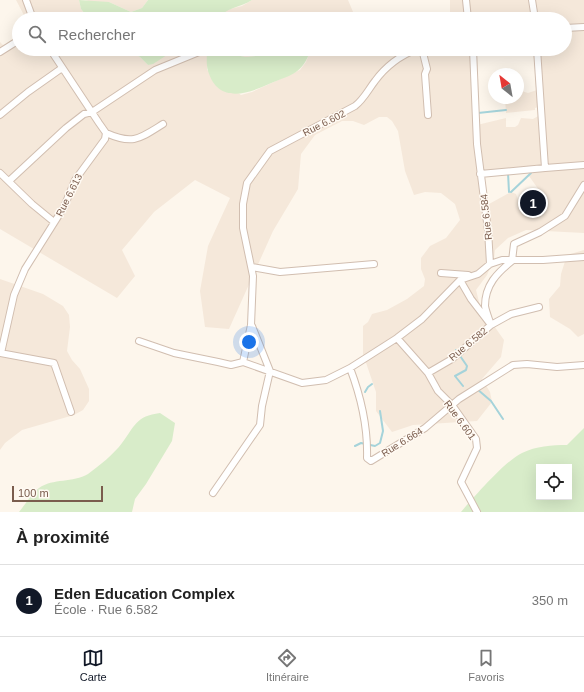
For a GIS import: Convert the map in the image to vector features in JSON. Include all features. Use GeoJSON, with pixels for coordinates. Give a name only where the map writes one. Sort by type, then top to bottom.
{"type":"FeatureCollection","features":[{"type":"Feature","properties":{"kind":"street"},"geometry":{"type":"LineString","coordinates":[[26,0],[30,12]]}},
{"type":"Feature","properties":{"kind":"street"},"geometry":{"type":"LineString","coordinates":[[466,0],[467,12]]}},
{"type":"Feature","properties":{"kind":"street"},"geometry":{"type":"LineString","coordinates":[[532,0],[534,12]]}},
{"type":"Feature","properties":{"kind":"street"},"geometry":{"type":"LineString","coordinates":[[572,28],[584,27]]}},
{"type":"Feature","properties":{"kind":"street"},"geometry":{"type":"LineString","coordinates":[[0,52],[12,44]]}},
{"type":"Feature","properties":{"kind":"street"},"geometry":{"type":"LineString","coordinates":[[54,56],[106,133],[123,140],[130,140],[147,134],[163,124]]}},
{"type":"Feature","properties":{"kind":"street"},"geometry":{"type":"LineString","coordinates":[[9,181],[66,128],[84,114],[92,112],[155,70],[189,56]]}},
{"type":"Feature","properties":{"kind":"street","name":"Rue 6.602"},"geometry":{"type":"LineString","coordinates":[[251,325],[252,266],[243,228],[243,204],[249,179],[270,151],[355,106],[363,99],[387,66],[394,60],[402,56]]}},
{"type":"Feature","properties":{"kind":"street"},"geometry":{"type":"LineString","coordinates":[[424,56],[427,69],[428,115]]}},
{"type":"Feature","properties":{"kind":"street","name":"Rue 6.584"},"geometry":{"type":"LineString","coordinates":[[473,56],[476,131],[490,264]]}},
{"type":"Feature","properties":{"kind":"street"},"geometry":{"type":"LineString","coordinates":[[537,56],[545,168]]}},
{"type":"Feature","properties":{"kind":"street"},"geometry":{"type":"LineString","coordinates":[[0,115],[28,92],[62,68]]}},
{"type":"Feature","properties":{"kind":"street","name":"Rue 6.613"},"geometry":{"type":"LineString","coordinates":[[1,353],[14,295],[25,269],[64,206],[74,180],[105,140],[106,133]]}},
{"type":"Feature","properties":{"kind":"street"},"geometry":{"type":"LineString","coordinates":[[480,174],[584,165]]}},
{"type":"Feature","properties":{"kind":"street"},"geometry":{"type":"LineString","coordinates":[[0,173],[32,204],[54,222]]}},
{"type":"Feature","properties":{"kind":"street"},"geometry":{"type":"LineString","coordinates":[[512,261],[514,244],[540,232],[565,216],[584,185]]}},
{"type":"Feature","properties":{"kind":"street"},"geometry":{"type":"LineString","coordinates":[[139,341],[174,353],[231,365],[243,362],[302,383],[326,380],[350,368],[397,338],[422,319],[460,280],[478,274],[490,264],[502,260],[512,261],[584,257]]}},
{"type":"Feature","properties":{"kind":"street","name":"Rue 6.582"},"geometry":{"type":"LineString","coordinates":[[428,373],[452,359],[491,325],[485,306],[489,287],[495,275],[512,261]]}},
{"type":"Feature","properties":{"kind":"street"},"geometry":{"type":"LineString","coordinates":[[252,266],[280,272],[374,264]]}},
{"type":"Feature","properties":{"kind":"street"},"geometry":{"type":"LineString","coordinates":[[441,273],[478,274]]}},
{"type":"Feature","properties":{"kind":"street"},"geometry":{"type":"LineString","coordinates":[[460,280],[471,299],[491,325],[511,314],[539,307]]}},
{"type":"Feature","properties":{"kind":"street"},"geometry":{"type":"LineString","coordinates":[[243,362],[251,325]]}},
{"type":"Feature","properties":{"kind":"street"},"geometry":{"type":"LineString","coordinates":[[214,493],[260,425],[262,406],[270,371],[251,325]]}},
{"type":"Feature","properties":{"kind":"street","name":"Rue 6.601"},"geometry":{"type":"LineString","coordinates":[[397,338],[428,373],[438,391],[452,405],[476,439],[476,448],[461,482],[477,512]]}},
{"type":"Feature","properties":{"kind":"street"},"geometry":{"type":"LineString","coordinates":[[1,353],[54,363],[71,412]]}},
{"type":"Feature","properties":{"kind":"street"},"geometry":{"type":"LineString","coordinates":[[452,405],[513,365],[527,364],[557,367],[584,365]]}},
{"type":"Feature","properties":{"kind":"street","name":"Rue 6.664"},"geometry":{"type":"LineString","coordinates":[[350,368],[363,407],[367,432],[367,458],[371,461],[424,428],[452,405]]}},
{"type":"Feature","properties":{"kind":"shaded area"},"geometry":{"type":"Polygon","coordinates":[[[16,0],[79,0],[81,9],[83,12],[22,12],[16,0]]]}},
{"type":"Feature","properties":{"kind":"shaded area"},"geometry":{"type":"Polygon","coordinates":[[[85,0],[148,0],[142,8],[131,12],[109,2],[92,2],[85,0]]]}},
{"type":"Feature","properties":{"kind":"shaded area"},"geometry":{"type":"Polygon","coordinates":[[[252,0],[348,0],[353,12],[224,12],[226,10],[242,6],[252,0]]]}},
{"type":"Feature","properties":{"kind":"shaded area"},"geometry":{"type":"Polygon","coordinates":[[[450,0],[584,0],[584,233],[526,230],[508,238],[495,250],[494,259],[487,275],[476,290],[480,306],[504,340],[501,357],[482,379],[490,392],[492,402],[477,421],[413,425],[392,432],[376,411],[376,392],[363,354],[363,326],[368,322],[372,314],[387,310],[407,299],[424,286],[425,279],[421,269],[421,258],[430,246],[446,238],[460,220],[455,204],[441,193],[425,192],[414,195],[405,171],[398,131],[392,121],[387,117],[379,117],[364,125],[353,121],[342,121],[315,135],[301,154],[298,189],[273,231],[229,329],[205,327],[200,291],[208,246],[230,198],[195,180],[154,212],[122,250],[135,276],[117,298],[0,229],[0,42],[3,45],[12,40],[12,56],[138,56],[148,65],[164,56],[207,56],[207,70],[241,95],[252,92],[300,70],[308,56],[476,56],[477,125],[506,118],[506,127],[515,127],[518,125],[521,118],[533,119],[540,115],[538,107],[535,108],[535,110],[506,113],[505,104],[524,104],[524,92],[528,93],[537,90],[534,56],[572,56],[572,12],[450,12],[450,0]],[[532,171],[481,176],[480,195],[486,196],[489,204],[511,192],[516,194],[519,202],[540,202],[541,193],[529,176],[532,171]]]}},
{"type":"Feature","properties":{"kind":"shaded area"},"geometry":{"type":"Polygon","coordinates":[[[584,250],[584,334],[578,337],[570,329],[550,317],[549,299],[560,286],[561,274],[567,255],[584,250]]]}},
{"type":"Feature","properties":{"kind":"shaded area"},"geometry":{"type":"Polygon","coordinates":[[[0,279],[43,294],[63,306],[69,315],[70,327],[67,351],[72,360],[80,369],[89,389],[89,401],[83,410],[74,415],[22,430],[5,443],[0,450],[0,279]]]}},
{"type":"Feature","properties":{"kind":"green space"},"geometry":{"type":"Polygon","coordinates":[[[79,0],[109,2],[131,12],[83,12],[81,9],[79,0]]]}},
{"type":"Feature","properties":{"kind":"green space"},"geometry":{"type":"Polygon","coordinates":[[[148,0],[252,0],[224,12],[131,12],[142,8],[148,0]]]}},
{"type":"Feature","properties":{"kind":"green space"},"geometry":{"type":"Polygon","coordinates":[[[138,56],[165,56],[153,64],[148,65],[138,56]]]}},
{"type":"Feature","properties":{"kind":"green space"},"geometry":{"type":"Polygon","coordinates":[[[207,56],[309,56],[300,69],[290,75],[251,91],[233,94],[218,88],[208,71],[207,56]]]}},
{"type":"Feature","properties":{"kind":"green space"},"geometry":{"type":"Polygon","coordinates":[[[160,413],[175,423],[172,441],[146,484],[135,499],[132,512],[19,512],[33,493],[39,488],[50,483],[76,479],[88,474],[115,451],[141,419],[152,414],[160,413]]]}},
{"type":"Feature","properties":{"kind":"green space"},"geometry":{"type":"Polygon","coordinates":[[[584,428],[584,512],[461,512],[490,480],[515,457],[538,447],[567,445],[584,428]]]}},
{"type":"Feature","properties":{"kind":"waterway"},"geometry":{"type":"LineString","coordinates":[[478,113],[506,110]]}},
{"type":"Feature","properties":{"kind":"waterway"},"geometry":{"type":"LineString","coordinates":[[508,173],[509,192]]}},
{"type":"Feature","properties":{"kind":"waterway"},"geometry":{"type":"LineString","coordinates":[[511,192],[531,173]]}},
{"type":"Feature","properties":{"kind":"waterway"},"geometry":{"type":"LineString","coordinates":[[456,350],[467,366],[466,370],[455,376],[463,386]]}},
{"type":"Feature","properties":{"kind":"waterway"},"geometry":{"type":"LineString","coordinates":[[365,392],[372,384]]}},
{"type":"Feature","properties":{"kind":"waterway"},"geometry":{"type":"LineString","coordinates":[[477,389],[491,401],[503,419]]}},
{"type":"Feature","properties":{"kind":"waterway"},"geometry":{"type":"LineString","coordinates":[[355,446],[361,443],[375,446],[380,443],[383,431],[380,411]]}},
{"type":"Feature","properties":{"kind":"place","name":"Eden Education Complex"},"geometry":{"type":"Point","coordinates":[533,203]}}]}
